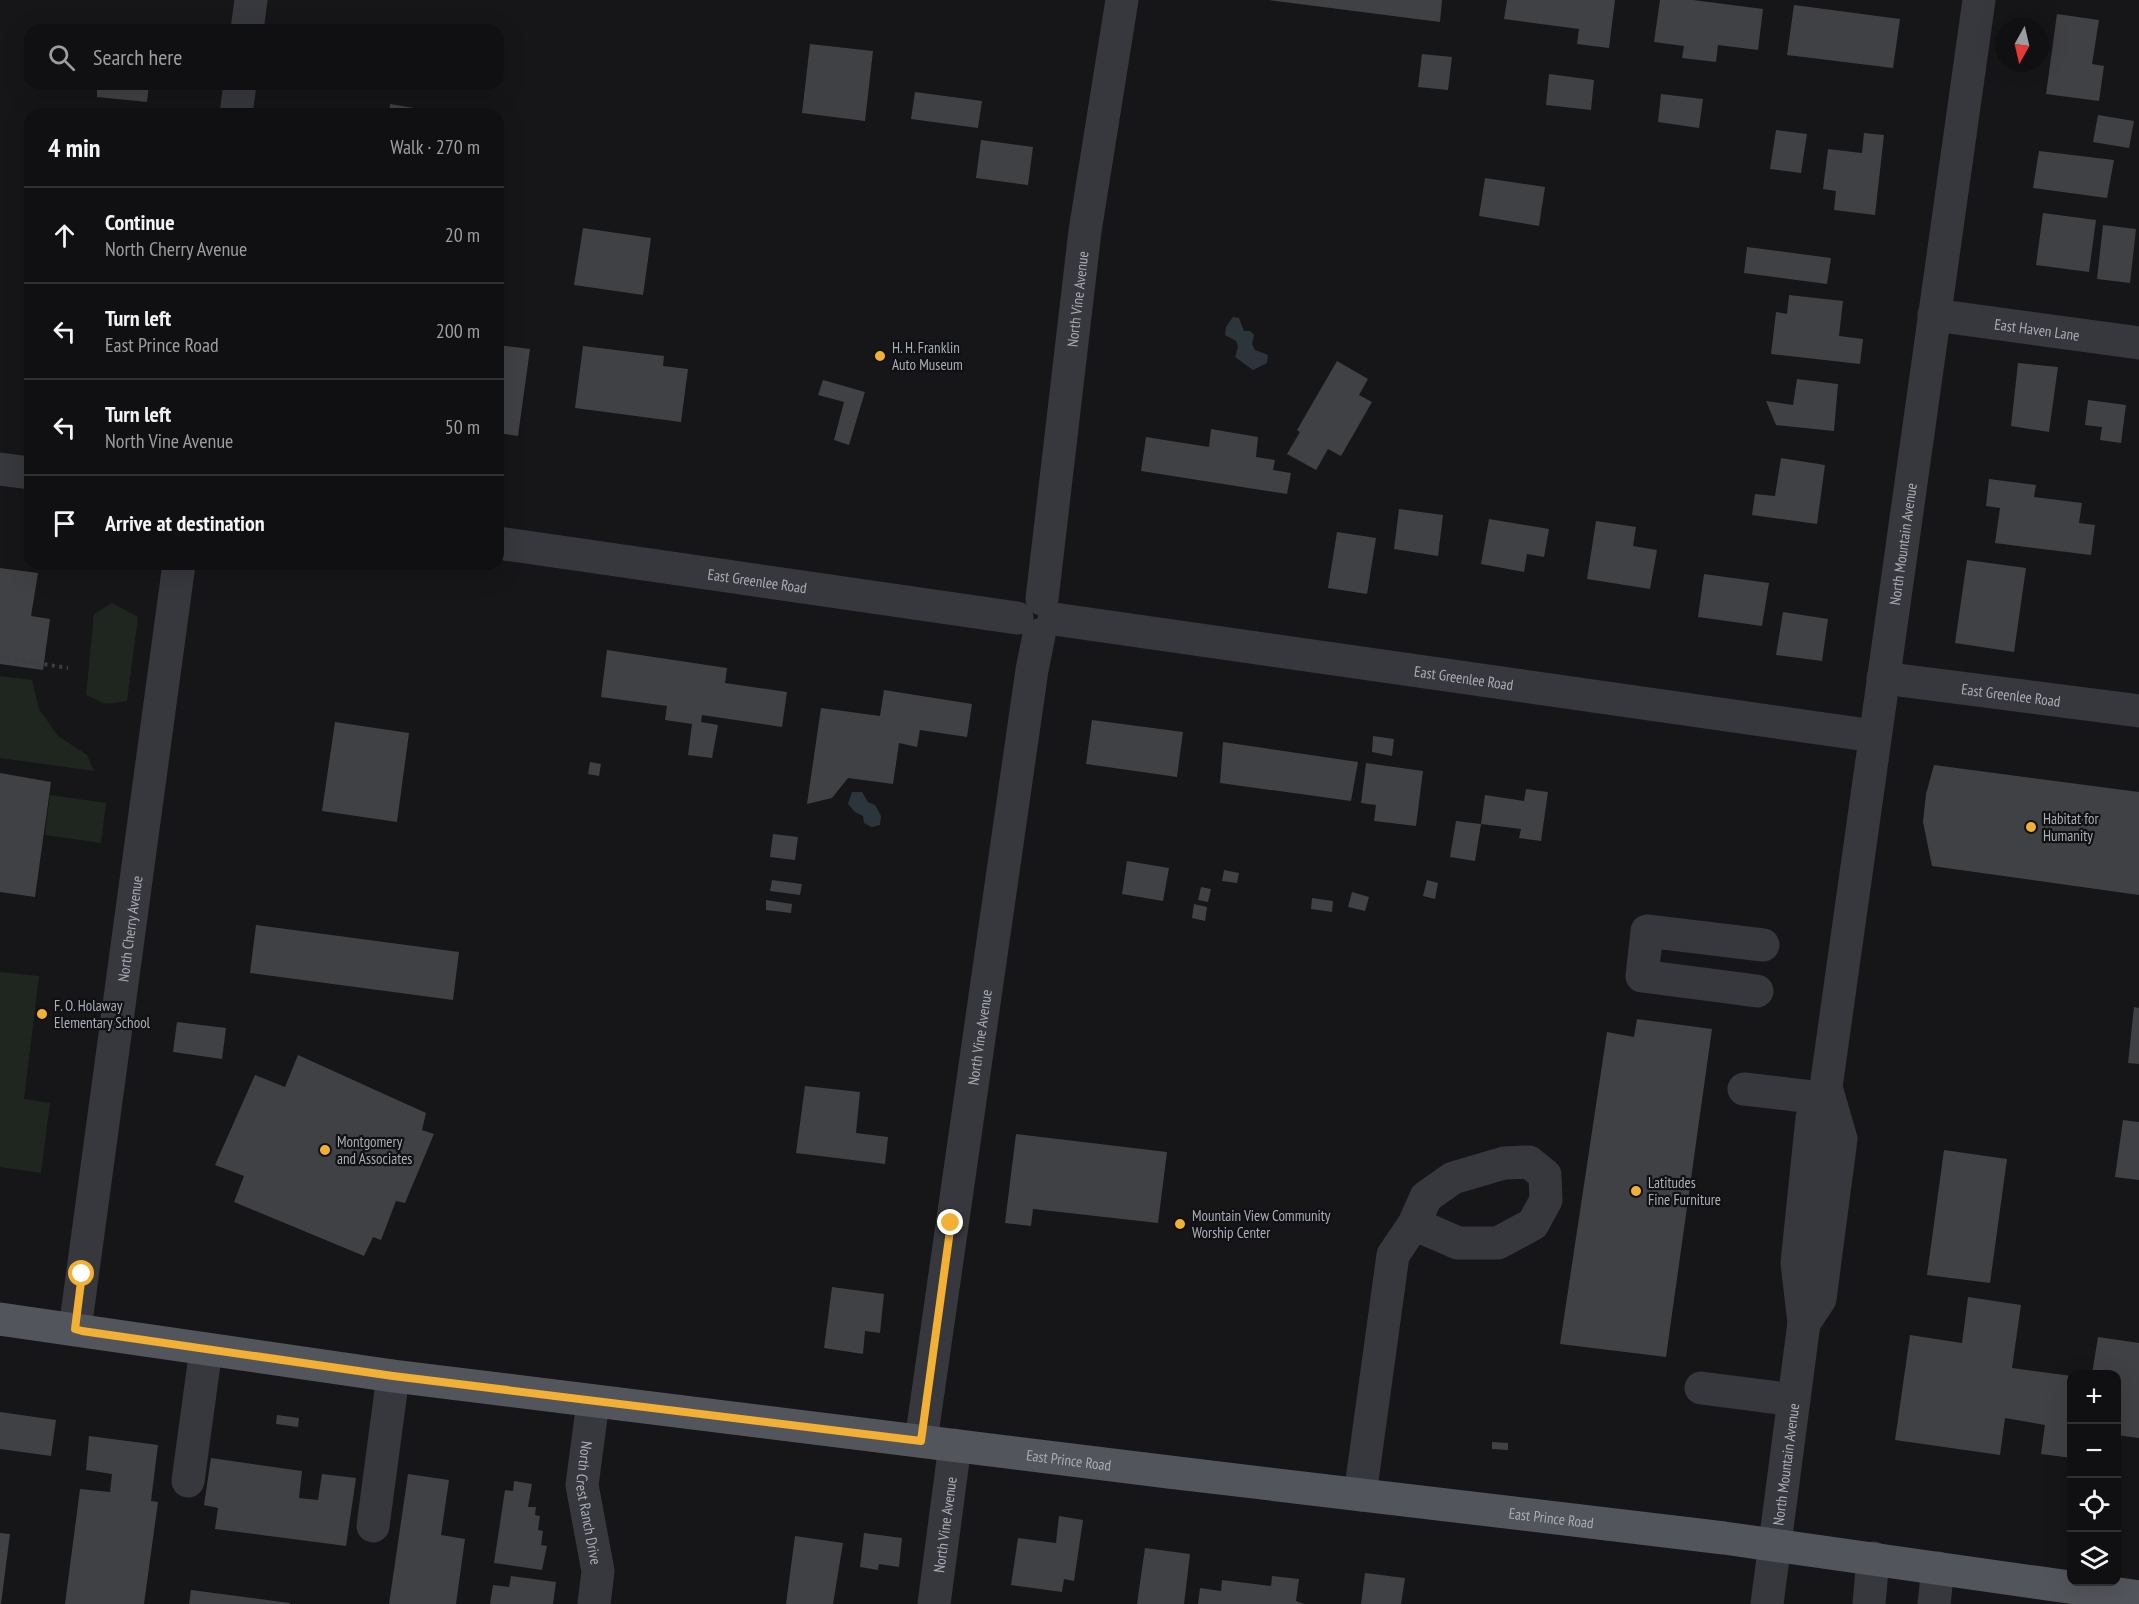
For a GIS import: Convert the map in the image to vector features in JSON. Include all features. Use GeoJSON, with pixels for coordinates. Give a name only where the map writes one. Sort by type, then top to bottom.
{"type":"FeatureCollection","features":[{"type":"Feature","properties":{"kind":"main road","name":"East Prince Road"},"geometry":{"type":"LineString","coordinates":[[0,1319],[393,1376],[593,1402],[1774,1544],[2139,1597]]}},
{"type":"Feature","properties":{"kind":"street"},"geometry":{"type":"LineString","coordinates":[[248,24],[251,0]]}},
{"type":"Feature","properties":{"kind":"street","name":"North Vine Avenue"},"geometry":{"type":"LineString","coordinates":[[921,1441],[1032,670],[1085,231],[1122,0]]}},
{"type":"Feature","properties":{"kind":"street","name":"North Mountain Avenue"},"geometry":{"type":"LineString","coordinates":[[1767,1604],[1804,1323],[1820,1299],[1841,1139],[1823,1093],[1979,0]]}},
{"type":"Feature","properties":{"kind":"street"},"geometry":{"type":"LineString","coordinates":[[238,108],[239,90]]}},
{"type":"Feature","properties":{"kind":"street","name":"East Haven Lane"},"geometry":{"type":"LineString","coordinates":[[1935,315],[2139,343]]}},
{"type":"Feature","properties":{"kind":"street"},"geometry":{"type":"LineString","coordinates":[[0,469],[24,472]]}},
{"type":"Feature","properties":{"kind":"street","name":"East Greenlee Road"},"geometry":{"type":"LineString","coordinates":[[504,544],[1874,736]]}},
{"type":"Feature","properties":{"kind":"street","name":"North Cherry Avenue"},"geometry":{"type":"LineString","coordinates":[[75,1329],[178,570]]}},
{"type":"Feature","properties":{"kind":"street","name":"East Greenlee Road"},"geometry":{"type":"LineString","coordinates":[[1883,678],[2139,711]]}},
{"type":"Feature","properties":{"kind":"street"},"geometry":{"type":"LineString","coordinates":[[1757,991],[1642,976],[1647,931],[1763,945]]}},
{"type":"Feature","properties":{"kind":"street"},"geometry":{"type":"LineString","coordinates":[[1744,1089],[1823,1093]]}},
{"type":"Feature","properties":{"kind":"street"},"geometry":{"type":"LineString","coordinates":[[1360,1495],[1393,1255],[1414,1224]]}},
{"type":"Feature","properties":{"kind":"street"},"geometry":{"type":"LineString","coordinates":[[188,1481],[206,1349]]}},
{"type":"Feature","properties":{"kind":"street"},"geometry":{"type":"LineString","coordinates":[[373,1526],[393,1376]]}},
{"type":"Feature","properties":{"kind":"street"},"geometry":{"type":"LineString","coordinates":[[1701,1388],[1794,1400]]}},
{"type":"Feature","properties":{"kind":"street","name":"North Crest Ranch Drive"},"geometry":{"type":"LineString","coordinates":[[593,1402],[582,1485],[598,1571],[594,1604]]}},
{"type":"Feature","properties":{"kind":"street","name":"North Vine Avenue"},"geometry":{"type":"LineString","coordinates":[[934,1604],[955,1445]]}},
{"type":"Feature","properties":{"kind":"street"},"geometry":{"type":"LineString","coordinates":[[1869,1604],[1874,1558]]}},
{"type":"Feature","properties":{"kind":"street"},"geometry":{"type":"LineString","coordinates":[[1934,1604],[1938,1568]]}},
{"type":"Feature","properties":{"kind":"path"},"geometry":{"type":"LineString","coordinates":[[0,657],[68,668]]}},
{"type":"Feature","properties":{"kind":"shaded area"},"geometry":{"type":"Polygon","coordinates":[[[1233,317],[1239,318],[1244,331],[1250,331],[1254,335],[1252,344],[1255,350],[1268,355],[1267,363],[1253,370],[1235,357],[1238,347],[1236,341],[1225,335],[1226,327],[1233,317]]]}},
{"type":"Feature","properties":{"kind":"shaded area"},"geometry":{"type":"Polygon","coordinates":[[[112,603],[138,617],[127,701],[106,704],[86,695],[94,614],[112,603]]]}},
{"type":"Feature","properties":{"kind":"shaded area"},"geometry":{"type":"Polygon","coordinates":[[[0,676],[32,680],[39,709],[58,736],[87,755],[94,771],[0,758],[0,676]]]}},
{"type":"Feature","properties":{"kind":"shaded area"},"geometry":{"type":"Polygon","coordinates":[[[852,792],[862,792],[868,802],[875,805],[881,816],[880,825],[872,827],[864,823],[863,816],[855,812],[848,804],[852,792]]]}},
{"type":"Feature","properties":{"kind":"shaded area"},"geometry":{"type":"Polygon","coordinates":[[[50,795],[106,803],[101,843],[45,835],[50,795]]]}},
{"type":"Feature","properties":{"kind":"shaded area"},"geometry":{"type":"Polygon","coordinates":[[[0,972],[39,976],[24,1099],[50,1103],[41,1173],[0,1167],[0,972]]]}},
{"type":"Feature","properties":{"kind":"building"},"geometry":{"type":"Polygon","coordinates":[[[1269,0],[1442,0],[1440,22],[1269,0]]]}},
{"type":"Feature","properties":{"kind":"building"},"geometry":{"type":"Polygon","coordinates":[[[1507,0],[1615,0],[1609,48],[1577,44],[1579,29],[1504,19],[1507,0]]]}},
{"type":"Feature","properties":{"kind":"building"},"geometry":{"type":"Polygon","coordinates":[[[1660,0],[1693,0],[1763,9],[1758,50],[1718,45],[1716,62],[1682,58],[1684,46],[1654,42],[1660,0]]]}},
{"type":"Feature","properties":{"kind":"building"},"geometry":{"type":"Polygon","coordinates":[[[1794,5],[1900,19],[1893,68],[1787,55],[1794,5]]]}},
{"type":"Feature","properties":{"kind":"building"},"geometry":{"type":"Polygon","coordinates":[[[2057,14],[2099,20],[2092,64],[2104,66],[2099,101],[2046,94],[2057,14]]]}},
{"type":"Feature","properties":{"kind":"building"},"geometry":{"type":"Polygon","coordinates":[[[810,44],[873,51],[865,121],[802,113],[810,44]]]}},
{"type":"Feature","properties":{"kind":"building"},"geometry":{"type":"Polygon","coordinates":[[[1422,54],[1452,57],[1448,90],[1418,87],[1422,54]]]}},
{"type":"Feature","properties":{"kind":"building"},"geometry":{"type":"Polygon","coordinates":[[[1549,74],[1594,80],[1591,110],[1546,105],[1549,74]]]}},
{"type":"Feature","properties":{"kind":"building"},"geometry":{"type":"Polygon","coordinates":[[[97,90],[148,90],[147,102],[97,97],[97,90]]]}},
{"type":"Feature","properties":{"kind":"building"},"geometry":{"type":"Polygon","coordinates":[[[915,92],[982,101],[978,128],[911,119],[915,92]]]}},
{"type":"Feature","properties":{"kind":"building"},"geometry":{"type":"Polygon","coordinates":[[[1661,94],[1703,99],[1699,128],[1658,122],[1661,94]]]}},
{"type":"Feature","properties":{"kind":"building"},"geometry":{"type":"Polygon","coordinates":[[[390,104],[414,108],[390,108],[390,104]]]}},
{"type":"Feature","properties":{"kind":"building"},"geometry":{"type":"Polygon","coordinates":[[[2098,115],[2134,121],[2129,148],[2093,142],[2098,115]]]}},
{"type":"Feature","properties":{"kind":"building"},"geometry":{"type":"Polygon","coordinates":[[[1776,130],[1807,134],[1801,173],[1770,169],[1776,130]]]}},
{"type":"Feature","properties":{"kind":"building"},"geometry":{"type":"Polygon","coordinates":[[[1864,133],[1884,135],[1875,215],[1834,210],[1836,191],[1823,189],[1828,149],[1862,153],[1864,133]]]}},
{"type":"Feature","properties":{"kind":"building"},"geometry":{"type":"Polygon","coordinates":[[[981,140],[1033,147],[1028,185],[976,178],[981,140]]]}},
{"type":"Feature","properties":{"kind":"building"},"geometry":{"type":"Polygon","coordinates":[[[2039,151],[2114,160],[2107,198],[2033,188],[2039,151]]]}},
{"type":"Feature","properties":{"kind":"building"},"geometry":{"type":"Polygon","coordinates":[[[1485,178],[1545,187],[1539,226],[1479,216],[1485,178]]]}},
{"type":"Feature","properties":{"kind":"building"},"geometry":{"type":"Polygon","coordinates":[[[2043,213],[2096,220],[2089,272],[2036,265],[2043,213]]]}},
{"type":"Feature","properties":{"kind":"building"},"geometry":{"type":"Polygon","coordinates":[[[2103,225],[2136,229],[2130,283],[2097,279],[2103,225]]]}},
{"type":"Feature","properties":{"kind":"building"},"geometry":{"type":"Polygon","coordinates":[[[583,228],[651,238],[643,295],[574,285],[583,228]]]}},
{"type":"Feature","properties":{"kind":"building"},"geometry":{"type":"Polygon","coordinates":[[[1747,247],[1831,258],[1827,284],[1744,273],[1747,247]]]}},
{"type":"Feature","properties":{"kind":"building"},"geometry":{"type":"Polygon","coordinates":[[[1789,295],[1843,301],[1839,336],[1863,339],[1860,364],[1771,354],[1776,312],[1787,314],[1789,295]]]}},
{"type":"Feature","properties":{"kind":"building"},"geometry":{"type":"Polygon","coordinates":[[[504,346],[530,349],[518,436],[504,434],[504,346]]]}},
{"type":"Feature","properties":{"kind":"building"},"geometry":{"type":"Polygon","coordinates":[[[583,346],[664,356],[663,366],[688,369],[681,422],[575,408],[583,346]]]}},
{"type":"Feature","properties":{"kind":"building"},"geometry":{"type":"Polygon","coordinates":[[[1337,361],[1368,379],[1359,395],[1372,402],[1341,456],[1328,449],[1316,470],[1287,454],[1300,432],[1297,430],[1337,361]]]}},
{"type":"Feature","properties":{"kind":"building"},"geometry":{"type":"Polygon","coordinates":[[[2018,363],[2058,367],[2049,432],[2011,426],[2018,363]]]}},
{"type":"Feature","properties":{"kind":"building"},"geometry":{"type":"Polygon","coordinates":[[[1797,379],[1838,384],[1834,431],[1776,425],[1766,401],[1793,405],[1797,379]]]}},
{"type":"Feature","properties":{"kind":"building"},"geometry":{"type":"Polygon","coordinates":[[[823,380],[865,392],[849,445],[834,440],[844,402],[818,395],[823,380]]]}},
{"type":"Feature","properties":{"kind":"building"},"geometry":{"type":"Polygon","coordinates":[[[2088,400],[2126,405],[2121,443],[2100,440],[2102,427],[2085,425],[2088,400]]]}},
{"type":"Feature","properties":{"kind":"building"},"geometry":{"type":"Polygon","coordinates":[[[1211,429],[1258,437],[1256,457],[1275,460],[1273,470],[1291,473],[1287,494],[1141,471],[1146,437],[1209,447],[1211,429]]]}},
{"type":"Feature","properties":{"kind":"building"},"geometry":{"type":"Polygon","coordinates":[[[1781,458],[1825,465],[1817,524],[1752,515],[1755,494],[1775,496],[1781,458]]]}},
{"type":"Feature","properties":{"kind":"building"},"geometry":{"type":"Polygon","coordinates":[[[1989,479],[2036,485],[2034,497],[2082,503],[2079,523],[2095,525],[2091,555],[1995,543],[2000,508],[1986,506],[1989,479]]]}},
{"type":"Feature","properties":{"kind":"building"},"geometry":{"type":"Polygon","coordinates":[[[1399,509],[1443,515],[1438,556],[1394,549],[1399,509]]]}},
{"type":"Feature","properties":{"kind":"building"},"geometry":{"type":"Polygon","coordinates":[[[1489,519],[1549,529],[1544,557],[1527,554],[1524,572],[1481,564],[1489,519]]]}},
{"type":"Feature","properties":{"kind":"building"},"geometry":{"type":"Polygon","coordinates":[[[1596,521],[1636,527],[1633,546],[1657,550],[1650,589],[1587,579],[1596,521]]]}},
{"type":"Feature","properties":{"kind":"building"},"geometry":{"type":"Polygon","coordinates":[[[1337,532],[1376,538],[1367,594],[1328,588],[1337,532]]]}},
{"type":"Feature","properties":{"kind":"building"},"geometry":{"type":"Polygon","coordinates":[[[1967,560],[2026,568],[2014,652],[1955,643],[1967,560]]]}},
{"type":"Feature","properties":{"kind":"building"},"geometry":{"type":"Polygon","coordinates":[[[0,568],[38,573],[31,616],[50,619],[43,670],[0,664],[0,568]]]}},
{"type":"Feature","properties":{"kind":"building"},"geometry":{"type":"Polygon","coordinates":[[[1704,574],[1769,583],[1762,626],[1698,617],[1704,574]]]}},
{"type":"Feature","properties":{"kind":"building"},"geometry":{"type":"Polygon","coordinates":[[[1783,612],[1828,619],[1822,661],[1776,655],[1783,612]]]}},
{"type":"Feature","properties":{"kind":"building"},"geometry":{"type":"Polygon","coordinates":[[[607,650],[727,668],[725,683],[787,692],[782,727],[702,715],[701,722],[718,725],[712,758],[688,755],[692,724],[665,720],[667,706],[601,697],[607,650]]]}},
{"type":"Feature","properties":{"kind":"building"},"geometry":{"type":"Polygon","coordinates":[[[884,690],[972,704],[967,737],[920,730],[917,747],[899,743],[893,784],[848,778],[832,798],[807,804],[821,708],[880,716],[884,690]]]}},
{"type":"Feature","properties":{"kind":"building"},"geometry":{"type":"Polygon","coordinates":[[[1092,720],[1183,732],[1177,777],[1086,764],[1092,720]]]}},
{"type":"Feature","properties":{"kind":"building"},"geometry":{"type":"Polygon","coordinates":[[[335,722],[409,733],[397,822],[322,811],[335,722]]]}},
{"type":"Feature","properties":{"kind":"building"},"geometry":{"type":"Polygon","coordinates":[[[1373,736],[1394,739],[1392,756],[1372,752],[1373,736]]]}},
{"type":"Feature","properties":{"kind":"building"},"geometry":{"type":"Polygon","coordinates":[[[1223,742],[1358,762],[1351,801],[1220,783],[1223,742]]]}},
{"type":"Feature","properties":{"kind":"building"},"geometry":{"type":"Polygon","coordinates":[[[590,762],[601,764],[599,776],[588,774],[590,762]]]}},
{"type":"Feature","properties":{"kind":"building"},"geometry":{"type":"Polygon","coordinates":[[[1366,763],[1423,771],[1416,826],[1374,821],[1376,805],[1361,803],[1366,763]]]}},
{"type":"Feature","properties":{"kind":"building","name":"Habitat for Humanity"},"geometry":{"type":"Polygon","coordinates":[[[1934,765],[2139,792],[2139,895],[1932,866],[1923,822],[1926,794],[1934,765]]]}},
{"type":"Feature","properties":{"kind":"building"},"geometry":{"type":"Polygon","coordinates":[[[0,773],[51,782],[35,897],[0,892],[0,773]]]}},
{"type":"Feature","properties":{"kind":"building"},"geometry":{"type":"Polygon","coordinates":[[[1526,789],[1548,792],[1541,841],[1519,838],[1521,829],[1481,824],[1485,795],[1524,801],[1526,789]]]}},
{"type":"Feature","properties":{"kind":"building"},"geometry":{"type":"Polygon","coordinates":[[[1456,821],[1481,824],[1475,861],[1450,857],[1456,821]]]}},
{"type":"Feature","properties":{"kind":"building"},"geometry":{"type":"Polygon","coordinates":[[[773,834],[798,837],[795,860],[770,857],[773,834]]]}},
{"type":"Feature","properties":{"kind":"building"},"geometry":{"type":"Polygon","coordinates":[[[1127,861],[1169,868],[1163,901],[1122,894],[1127,861]]]}},
{"type":"Feature","properties":{"kind":"building"},"geometry":{"type":"Polygon","coordinates":[[[1224,870],[1239,873],[1237,883],[1222,881],[1224,870]]]}},
{"type":"Feature","properties":{"kind":"building"},"geometry":{"type":"Polygon","coordinates":[[[772,880],[802,884],[800,895],[770,891],[772,880]]]}},
{"type":"Feature","properties":{"kind":"building"},"geometry":{"type":"Polygon","coordinates":[[[1427,880],[1438,883],[1435,899],[1423,896],[1427,880]]]}},
{"type":"Feature","properties":{"kind":"building"},"geometry":{"type":"Polygon","coordinates":[[[1201,887],[1211,889],[1208,902],[1198,900],[1201,887]]]}},
{"type":"Feature","properties":{"kind":"building"},"geometry":{"type":"Polygon","coordinates":[[[1352,892],[1369,897],[1365,911],[1348,907],[1352,892]]]}},
{"type":"Feature","properties":{"kind":"building"},"geometry":{"type":"Polygon","coordinates":[[[1312,898],[1333,901],[1332,912],[1311,909],[1312,898]]]}},
{"type":"Feature","properties":{"kind":"building"},"geometry":{"type":"Polygon","coordinates":[[[766,900],[792,904],[791,913],[766,910],[766,900]]]}},
{"type":"Feature","properties":{"kind":"building"},"geometry":{"type":"Polygon","coordinates":[[[1194,904],[1207,907],[1205,921],[1192,918],[1194,904]]]}},
{"type":"Feature","properties":{"kind":"building"},"geometry":{"type":"Polygon","coordinates":[[[256,925],[459,952],[453,1000],[250,973],[256,925]]]}},
{"type":"Feature","properties":{"kind":"building"},"geometry":{"type":"Polygon","coordinates":[[[2134,1007],[2139,1008],[2139,1064],[2128,1063],[2134,1007]]]}},
{"type":"Feature","properties":{"kind":"building","name":"Latitudes Fine Furniture"},"geometry":{"type":"Polygon","coordinates":[[[1637,1019],[1712,1029],[1666,1357],[1560,1344],[1607,1032],[1634,1037],[1637,1019]]]}},
{"type":"Feature","properties":{"kind":"building"},"geometry":{"type":"Polygon","coordinates":[[[177,1022],[226,1028],[222,1059],[173,1052],[177,1022]]]}},
{"type":"Feature","properties":{"kind":"building","name":"Montgomery and Associates"},"geometry":{"type":"Polygon","coordinates":[[[298,1055],[426,1113],[422,1130],[434,1134],[405,1203],[396,1201],[381,1240],[373,1237],[364,1256],[234,1202],[244,1176],[215,1165],[255,1075],[285,1087],[298,1055]]]}},
{"type":"Feature","properties":{"kind":"building"},"geometry":{"type":"Polygon","coordinates":[[[805,1086],[860,1092],[856,1133],[888,1137],[885,1164],[796,1153],[805,1086]]]}},
{"type":"Feature","properties":{"kind":"building"},"geometry":{"type":"Polygon","coordinates":[[[2123,1120],[2139,1122],[2139,1180],[2115,1177],[2123,1120]]]}},
{"type":"Feature","properties":{"kind":"building"},"geometry":{"type":"Polygon","coordinates":[[[1016,1134],[1167,1152],[1158,1223],[1033,1209],[1031,1226],[1005,1223],[1016,1134]]]}},
{"type":"Feature","properties":{"kind":"building"},"geometry":{"type":"Polygon","coordinates":[[[1944,1150],[2007,1159],[1990,1283],[1927,1275],[1944,1150]]]}},
{"type":"Feature","properties":{"kind":"building"},"geometry":{"type":"Polygon","coordinates":[[[832,1287],[884,1294],[880,1333],[865,1331],[863,1354],[824,1348],[832,1287]]]}},
{"type":"Feature","properties":{"kind":"building"},"geometry":{"type":"Polygon","coordinates":[[[1968,1297],[2021,1305],[2012,1368],[2067,1375],[2067,1457],[2041,1454],[2045,1425],[2005,1418],[2000,1455],[1895,1440],[1910,1335],[1962,1343],[1968,1297]]]}},
{"type":"Feature","properties":{"kind":"building"},"geometry":{"type":"Polygon","coordinates":[[[2098,1337],[2139,1343],[2139,1438],[2121,1436],[2121,1370],[2093,1370],[2098,1337]]]}},
{"type":"Feature","properties":{"kind":"building"},"geometry":{"type":"Polygon","coordinates":[[[0,1412],[56,1420],[51,1456],[0,1449],[0,1412]]]}},
{"type":"Feature","properties":{"kind":"building"},"geometry":{"type":"Polygon","coordinates":[[[277,1415],[299,1418],[298,1427],[276,1424],[277,1415]]]}},
{"type":"Feature","properties":{"kind":"building"},"geometry":{"type":"Polygon","coordinates":[[[89,1436],[158,1445],[151,1501],[158,1502],[144,1604],[65,1604],[80,1489],[110,1492],[112,1474],[86,1470],[89,1436]]]}},
{"type":"Feature","properties":{"kind":"building"},"geometry":{"type":"Polygon","coordinates":[[[1492,1442],[1508,1443],[1508,1450],[1492,1449],[1492,1442]]]}},
{"type":"Feature","properties":{"kind":"building"},"geometry":{"type":"Polygon","coordinates":[[[211,1458],[302,1471],[299,1498],[318,1500],[322,1474],[356,1478],[346,1546],[215,1529],[218,1508],[204,1505],[211,1458]]]}},
{"type":"Feature","properties":{"kind":"building"},"geometry":{"type":"Polygon","coordinates":[[[408,1474],[449,1480],[441,1535],[465,1539],[456,1604],[389,1604],[408,1474]]]}},
{"type":"Feature","properties":{"kind":"building"},"geometry":{"type":"Polygon","coordinates":[[[514,1481],[532,1484],[528,1507],[536,1507],[535,1515],[540,1516],[538,1530],[543,1531],[541,1545],[547,1546],[542,1570],[494,1563],[505,1490],[513,1491],[514,1481]]]}},
{"type":"Feature","properties":{"kind":"building"},"geometry":{"type":"Polygon","coordinates":[[[1059,1516],[1083,1520],[1074,1581],[1064,1579],[1062,1592],[1011,1585],[1018,1538],[1056,1543],[1059,1516]]]}},
{"type":"Feature","properties":{"kind":"building"},"geometry":{"type":"Polygon","coordinates":[[[0,1533],[10,1534],[1,1604],[0,1604],[0,1533]]]}},
{"type":"Feature","properties":{"kind":"building"},"geometry":{"type":"Polygon","coordinates":[[[864,1533],[902,1538],[899,1567],[879,1564],[878,1570],[860,1567],[864,1533]]]}},
{"type":"Feature","properties":{"kind":"building"},"geometry":{"type":"Polygon","coordinates":[[[795,1536],[843,1543],[833,1604],[786,1604],[795,1536]]]}},
{"type":"Feature","properties":{"kind":"building"},"geometry":{"type":"Polygon","coordinates":[[[1145,1548],[1190,1554],[1184,1604],[1137,1604],[1145,1548]]]}},
{"type":"Feature","properties":{"kind":"building"},"geometry":{"type":"Polygon","coordinates":[[[1365,1573],[1405,1578],[1401,1604],[1361,1604],[1365,1573]]]}},
{"type":"Feature","properties":{"kind":"building"},"geometry":{"type":"Polygon","coordinates":[[[511,1576],[556,1582],[553,1604],[490,1604],[493,1585],[509,1587],[511,1576]]]}},
{"type":"Feature","properties":{"kind":"building"},"geometry":{"type":"Polygon","coordinates":[[[1272,1576],[1299,1579],[1296,1601],[1304,1604],[1198,1604],[1200,1588],[1221,1591],[1222,1580],[1271,1586],[1272,1576]]]}},
{"type":"Feature","properties":{"kind":"building"},"geometry":{"type":"Polygon","coordinates":[[[191,1590],[290,1603],[290,1604],[189,1604],[191,1590]]]}},
{"type":"Feature","properties":{"kind":"place","name":"H. H. Franklin Auto Museum"},"geometry":{"type":"Point","coordinates":[880,356]}},
{"type":"Feature","properties":{"kind":"place","name":"Habitat for Humanity"},"geometry":{"type":"Point","coordinates":[2031,827]}},
{"type":"Feature","properties":{"kind":"place","name":"F. O. Holaway Elementary School"},"geometry":{"type":"Point","coordinates":[42,1014]}},
{"type":"Feature","properties":{"kind":"place","name":"Montgomery and Associates"},"geometry":{"type":"Point","coordinates":[325,1150]}},
{"type":"Feature","properties":{"kind":"place","name":"Latitudes Fine Furniture"},"geometry":{"type":"Point","coordinates":[1636,1191]}},
{"type":"Feature","properties":{"kind":"place","name":"Mountain View Community Worship Center"},"geometry":{"type":"Point","coordinates":[1180,1224]}},
{"type":"Feature","properties":{"kind":"route"},"geometry":{"type":"LineString","coordinates":[[82,1274],[75,1329],[82,1331],[393,1376],[921,1441],[951,1223]]}}]}
